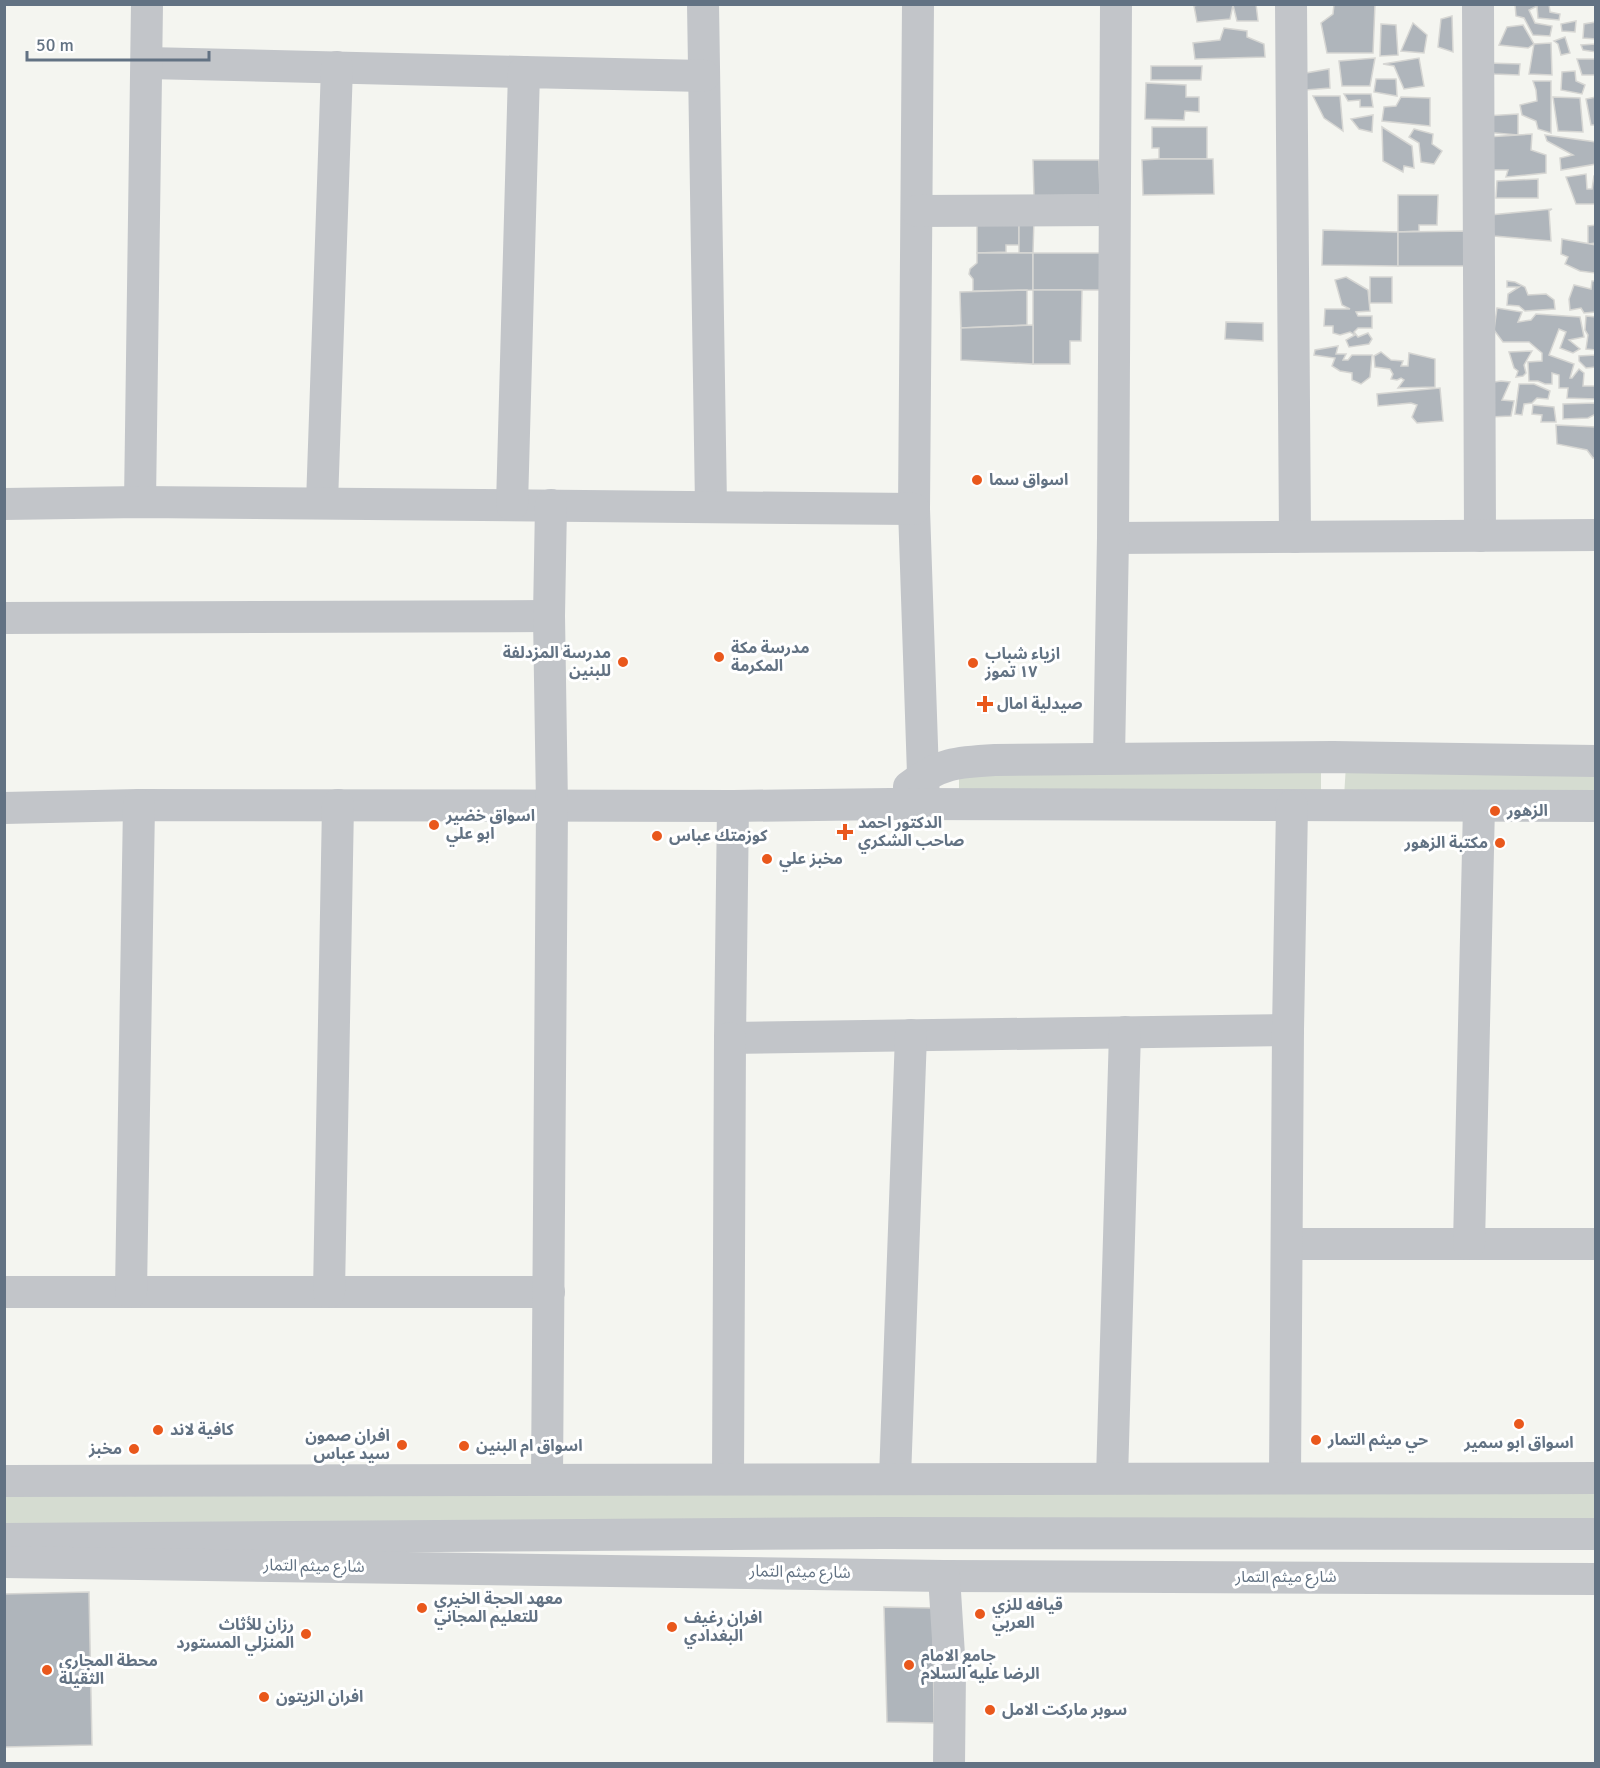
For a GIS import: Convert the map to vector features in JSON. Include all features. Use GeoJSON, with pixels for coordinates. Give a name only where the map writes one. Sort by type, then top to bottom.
{"type":"FeatureCollection","features":[{"type":"Feature","properties":{"kind":"street"},"geometry":{"type":"LineString","coordinates":[[140,502],[147,4]]}},
{"type":"Feature","properties":{"kind":"street"},"geometry":{"type":"LineString","coordinates":[[703,4],[711,506]]}},
{"type":"Feature","properties":{"kind":"street"},"geometry":{"type":"LineString","coordinates":[[918,4],[914,509],[923,790]]}},
{"type":"Feature","properties":{"kind":"street"},"geometry":{"type":"LineString","coordinates":[[1109,758],[1113,538],[1116,4]]}},
{"type":"Feature","properties":{"kind":"street"},"geometry":{"type":"LineString","coordinates":[[1292,4],[1295,537]]}},
{"type":"Feature","properties":{"kind":"street"},"geometry":{"type":"LineString","coordinates":[[1478,4],[1480,536]]}},
{"type":"Feature","properties":{"kind":"street"},"geometry":{"type":"LineString","coordinates":[[147,63],[704,76]]}},
{"type":"Feature","properties":{"kind":"street"},"geometry":{"type":"LineString","coordinates":[[322,503],[337,67]]}},
{"type":"Feature","properties":{"kind":"street"},"geometry":{"type":"LineString","coordinates":[[512,505],[524,72]]}},
{"type":"Feature","properties":{"kind":"street"},"geometry":{"type":"LineString","coordinates":[[917,211],[1114,210]]}},
{"type":"Feature","properties":{"kind":"street"},"geometry":{"type":"LineString","coordinates":[[4,504],[322,503],[914,509]]}},
{"type":"Feature","properties":{"kind":"street"},"geometry":{"type":"LineString","coordinates":[[547,1479],[552,806],[549,615],[551,505]]}},
{"type":"Feature","properties":{"kind":"street"},"geometry":{"type":"LineString","coordinates":[[1113,538],[1596,535]]}},
{"type":"Feature","properties":{"kind":"street"},"geometry":{"type":"LineString","coordinates":[[4,618],[549,615]]}},
{"type":"Feature","properties":{"kind":"street"},"geometry":{"type":"LineString","coordinates":[[923,790],[940,767],[965,762],[1109,758],[1333,757],[1596,761]]}},
{"type":"Feature","properties":{"kind":"street"},"geometry":{"type":"LineString","coordinates":[[1331,806],[1333,757]]}},
{"type":"Feature","properties":{"kind":"street"},"geometry":{"type":"LineString","coordinates":[[4,808],[890,804],[923,790],[1292,806],[1596,806]]}},
{"type":"Feature","properties":{"kind":"street"},"geometry":{"type":"LineString","coordinates":[[329,1292],[338,805]]}},
{"type":"Feature","properties":{"kind":"street"},"geometry":{"type":"LineString","coordinates":[[131,1292],[139,806]]}},
{"type":"Feature","properties":{"kind":"street"},"geometry":{"type":"LineString","coordinates":[[728,1478],[733,806]]}},
{"type":"Feature","properties":{"kind":"street"},"geometry":{"type":"LineString","coordinates":[[1285,1478],[1292,806]]}},
{"type":"Feature","properties":{"kind":"street"},"geometry":{"type":"LineString","coordinates":[[1469,1244],[1479,806]]}},
{"type":"Feature","properties":{"kind":"street"},"geometry":{"type":"LineString","coordinates":[[730,1038],[1288,1030]]}},
{"type":"Feature","properties":{"kind":"street"},"geometry":{"type":"LineString","coordinates":[[1112,1478],[1125,1032]]}},
{"type":"Feature","properties":{"kind":"street"},"geometry":{"type":"LineString","coordinates":[[895,1478],[911,1035]]}},
{"type":"Feature","properties":{"kind":"street"},"geometry":{"type":"LineString","coordinates":[[1287,1244],[1596,1244]]}},
{"type":"Feature","properties":{"kind":"street"},"geometry":{"type":"LineString","coordinates":[[4,1292],[549,1292]]}},
{"type":"Feature","properties":{"kind":"street"},"geometry":{"type":"LineString","coordinates":[[4,1481],[1596,1478]]}},
{"type":"Feature","properties":{"kind":"street","name":"شارع ميثم التمار"},"geometry":{"type":"LineString","coordinates":[[4,1539],[882,1533],[1596,1533]]}},
{"type":"Feature","properties":{"kind":"street","name":"شارع ميثم التمار"},"geometry":{"type":"LineString","coordinates":[[4,1562],[944,1576],[1596,1579]]}},
{"type":"Feature","properties":{"kind":"street"},"geometry":{"type":"LineString","coordinates":[[944,1576],[950,1671],[949,1764]]}},
{"type":"Feature","properties":{"kind":"shaded area"},"geometry":{"type":"Polygon","coordinates":[[[1346,764],[1595,765],[1595,800],[1344,798],[1346,764]]]}},
{"type":"Feature","properties":{"kind":"shaded area"},"geometry":{"type":"Polygon","coordinates":[[[1321,766],[1321,796],[959,799],[959,769],[1321,766]]]}},
{"type":"Feature","properties":{"kind":"shaded area"},"geometry":{"type":"Polygon","coordinates":[[[1595,1485],[1596,1526],[5,1528],[4,1487],[1595,1485]]]}},
{"type":"Feature","properties":{"kind":"building"},"geometry":{"type":"Polygon","coordinates":[[[1256,4],[1258,21],[1237,21],[1233,5],[1230,19],[1197,22],[1194,6],[1256,4]]]}},
{"type":"Feature","properties":{"kind":"building"},"geometry":{"type":"Polygon","coordinates":[[[1334,4],[1375,4],[1373,53],[1327,53],[1321,23],[1333,14],[1334,4]]]}},
{"type":"Feature","properties":{"kind":"building"},"geometry":{"type":"Polygon","coordinates":[[[1515,4],[1549,4],[1550,12],[1560,14],[1559,20],[1538,18],[1537,6],[1529,10],[1535,23],[1552,26],[1550,36],[1533,35],[1524,18],[1516,16],[1515,4]]]}},
{"type":"Feature","properties":{"kind":"building"},"geometry":{"type":"Polygon","coordinates":[[[1452,16],[1453,52],[1438,47],[1441,19],[1452,16]]]}},
{"type":"Feature","properties":{"kind":"building"},"geometry":{"type":"Polygon","coordinates":[[[1576,21],[1575,32],[1562,31],[1561,24],[1576,21]]]}},
{"type":"Feature","properties":{"kind":"building"},"geometry":{"type":"Polygon","coordinates":[[[1596,22],[1596,39],[1583,38],[1584,24],[1596,22]]]}},
{"type":"Feature","properties":{"kind":"building"},"geometry":{"type":"Polygon","coordinates":[[[1413,23],[1427,35],[1424,53],[1401,51],[1413,23]]]}},
{"type":"Feature","properties":{"kind":"building"},"geometry":{"type":"Polygon","coordinates":[[[1381,24],[1396,25],[1398,55],[1380,56],[1381,24]]]}},
{"type":"Feature","properties":{"kind":"building"},"geometry":{"type":"Polygon","coordinates":[[[1523,25],[1534,44],[1528,48],[1499,45],[1507,27],[1523,25]]]}},
{"type":"Feature","properties":{"kind":"building"},"geometry":{"type":"Polygon","coordinates":[[[1224,28],[1247,31],[1247,37],[1264,44],[1265,57],[1195,59],[1193,43],[1220,40],[1224,28]]]}},
{"type":"Feature","properties":{"kind":"building"},"geometry":{"type":"Polygon","coordinates":[[[1565,37],[1570,53],[1561,55],[1558,44],[1554,41],[1565,37]]]}},
{"type":"Feature","properties":{"kind":"building"},"geometry":{"type":"Polygon","coordinates":[[[1551,43],[1552,75],[1529,74],[1534,44],[1551,43]]]}},
{"type":"Feature","properties":{"kind":"building"},"geometry":{"type":"Polygon","coordinates":[[[1596,44],[1596,52],[1583,50],[1581,45],[1596,44]]]}},
{"type":"Feature","properties":{"kind":"building"},"geometry":{"type":"Polygon","coordinates":[[[1375,58],[1370,86],[1342,86],[1339,61],[1375,58]]]}},
{"type":"Feature","properties":{"kind":"building"},"geometry":{"type":"Polygon","coordinates":[[[1419,58],[1424,86],[1404,89],[1394,66],[1383,64],[1419,58]]]}},
{"type":"Feature","properties":{"kind":"building"},"geometry":{"type":"Polygon","coordinates":[[[1577,59],[1596,59],[1596,75],[1582,75],[1577,59]]]}},
{"type":"Feature","properties":{"kind":"building"},"geometry":{"type":"Polygon","coordinates":[[[1487,63],[1520,64],[1519,75],[1494,74],[1487,63]]]}},
{"type":"Feature","properties":{"kind":"building"},"geometry":{"type":"Polygon","coordinates":[[[1151,66],[1202,66],[1201,80],[1151,80],[1151,66]]]}},
{"type":"Feature","properties":{"kind":"building"},"geometry":{"type":"Polygon","coordinates":[[[1329,69],[1330,88],[1305,90],[1306,73],[1329,69]]]}},
{"type":"Feature","properties":{"kind":"building"},"geometry":{"type":"Polygon","coordinates":[[[1575,71],[1576,81],[1585,85],[1582,94],[1561,90],[1562,72],[1575,71]]]}},
{"type":"Feature","properties":{"kind":"building"},"geometry":{"type":"Polygon","coordinates":[[[1376,79],[1396,79],[1397,96],[1374,92],[1376,79]]]}},
{"type":"Feature","properties":{"kind":"building"},"geometry":{"type":"Polygon","coordinates":[[[1533,81],[1551,81],[1551,133],[1538,129],[1536,121],[1522,115],[1520,105],[1537,101],[1533,81]]]}},
{"type":"Feature","properties":{"kind":"building"},"geometry":{"type":"Polygon","coordinates":[[[1146,83],[1186,85],[1186,97],[1199,97],[1199,112],[1185,111],[1184,120],[1145,119],[1146,83]]]}},
{"type":"Feature","properties":{"kind":"building"},"geometry":{"type":"Polygon","coordinates":[[[1344,94],[1371,94],[1373,107],[1360,107],[1360,100],[1348,101],[1344,94]]]}},
{"type":"Feature","properties":{"kind":"building"},"geometry":{"type":"Polygon","coordinates":[[[1313,96],[1340,96],[1343,131],[1324,118],[1313,96]]]}},
{"type":"Feature","properties":{"kind":"building"},"geometry":{"type":"Polygon","coordinates":[[[1401,97],[1430,98],[1430,126],[1382,121],[1384,107],[1396,106],[1401,97]]]}},
{"type":"Feature","properties":{"kind":"building"},"geometry":{"type":"Polygon","coordinates":[[[1553,97],[1580,98],[1583,132],[1558,131],[1553,97]]]}},
{"type":"Feature","properties":{"kind":"building"},"geometry":{"type":"Polygon","coordinates":[[[1596,97],[1596,125],[1591,125],[1586,99],[1596,97]]]}},
{"type":"Feature","properties":{"kind":"building"},"geometry":{"type":"Polygon","coordinates":[[[1518,114],[1518,135],[1484,132],[1485,116],[1518,114]]]}},
{"type":"Feature","properties":{"kind":"building"},"geometry":{"type":"Polygon","coordinates":[[[1373,115],[1372,132],[1359,129],[1351,119],[1373,115]]]}},
{"type":"Feature","properties":{"kind":"building"},"geometry":{"type":"Polygon","coordinates":[[[1152,127],[1207,127],[1207,159],[1159,159],[1159,148],[1152,148],[1152,127]]]}},
{"type":"Feature","properties":{"kind":"building"},"geometry":{"type":"Polygon","coordinates":[[[1382,127],[1412,146],[1414,168],[1404,166],[1403,172],[1383,161],[1382,127]]]}},
{"type":"Feature","properties":{"kind":"building"},"geometry":{"type":"Polygon","coordinates":[[[1414,129],[1433,134],[1432,144],[1442,151],[1434,164],[1421,162],[1419,143],[1409,137],[1414,129]]]}},
{"type":"Feature","properties":{"kind":"building"},"geometry":{"type":"Polygon","coordinates":[[[1532,134],[1531,150],[1546,155],[1546,173],[1506,177],[1508,170],[1493,170],[1487,137],[1532,134]]]}},
{"type":"Feature","properties":{"kind":"building"},"geometry":{"type":"Polygon","coordinates":[[[1545,135],[1596,142],[1596,164],[1561,170],[1560,158],[1573,155],[1547,141],[1545,135]]]}},
{"type":"Feature","properties":{"kind":"building"},"geometry":{"type":"Polygon","coordinates":[[[1213,159],[1214,194],[1143,195],[1142,160],[1213,159]]]}},
{"type":"Feature","properties":{"kind":"building"},"geometry":{"type":"Polygon","coordinates":[[[1033,160],[1099,160],[1100,195],[1034,196],[1033,160]]]}},
{"type":"Feature","properties":{"kind":"building"},"geometry":{"type":"Polygon","coordinates":[[[1586,174],[1587,189],[1592,189],[1594,176],[1596,176],[1596,204],[1576,204],[1566,177],[1586,174]]]}},
{"type":"Feature","properties":{"kind":"building"},"geometry":{"type":"Polygon","coordinates":[[[1538,179],[1538,198],[1496,198],[1497,181],[1538,179]]]}},
{"type":"Feature","properties":{"kind":"building"},"geometry":{"type":"Polygon","coordinates":[[[1398,195],[1438,195],[1437,225],[1419,225],[1419,231],[1398,232],[1398,195]]]}},
{"type":"Feature","properties":{"kind":"building"},"geometry":{"type":"Polygon","coordinates":[[[1552,209],[1549,211],[1551,241],[1494,236],[1490,215],[1552,209]]]}},
{"type":"Feature","properties":{"kind":"building"},"geometry":{"type":"Polygon","coordinates":[[[977,218],[1019,218],[1019,245],[1006,245],[1006,252],[977,253],[977,218]]]}},
{"type":"Feature","properties":{"kind":"building"},"geometry":{"type":"Polygon","coordinates":[[[1019,218],[1034,218],[1033,253],[1019,253],[1019,218]]]}},
{"type":"Feature","properties":{"kind":"building"},"geometry":{"type":"Polygon","coordinates":[[[1596,225],[1596,243],[1588,244],[1588,226],[1596,225]]]}},
{"type":"Feature","properties":{"kind":"building"},"geometry":{"type":"Polygon","coordinates":[[[1323,230],[1398,232],[1398,266],[1322,265],[1323,230]]]}},
{"type":"Feature","properties":{"kind":"building"},"geometry":{"type":"Polygon","coordinates":[[[1468,231],[1468,266],[1398,266],[1398,232],[1468,231]]]}},
{"type":"Feature","properties":{"kind":"building"},"geometry":{"type":"Polygon","coordinates":[[[1562,239],[1596,245],[1595,273],[1580,271],[1565,264],[1568,257],[1561,254],[1562,239]]]}},
{"type":"Feature","properties":{"kind":"building"},"geometry":{"type":"Polygon","coordinates":[[[977,253],[1033,253],[1033,290],[973,291],[973,279],[969,274],[970,269],[977,263],[977,253]]]}},
{"type":"Feature","properties":{"kind":"building"},"geometry":{"type":"Polygon","coordinates":[[[1033,253],[1104,253],[1104,290],[1033,290],[1033,253]]]}},
{"type":"Feature","properties":{"kind":"building"},"geometry":{"type":"Polygon","coordinates":[[[1346,277],[1368,290],[1370,311],[1356,312],[1358,316],[1372,316],[1372,328],[1358,328],[1354,332],[1358,337],[1368,333],[1372,339],[1369,344],[1349,347],[1346,340],[1355,335],[1350,332],[1340,335],[1333,333],[1333,326],[1324,326],[1325,309],[1350,309],[1342,305],[1335,280],[1346,277]]]}},
{"type":"Feature","properties":{"kind":"building"},"geometry":{"type":"Polygon","coordinates":[[[1370,277],[1392,277],[1392,303],[1370,303],[1370,277]]]}},
{"type":"Feature","properties":{"kind":"building"},"geometry":{"type":"Polygon","coordinates":[[[1507,281],[1525,287],[1528,295],[1546,294],[1554,300],[1555,309],[1525,311],[1519,306],[1507,305],[1508,294],[1519,287],[1507,287],[1507,281]]]}},
{"type":"Feature","properties":{"kind":"building"},"geometry":{"type":"Polygon","coordinates":[[[1592,281],[1596,281],[1596,312],[1584,313],[1581,308],[1570,310],[1569,299],[1574,285],[1591,289],[1592,281]]]}},
{"type":"Feature","properties":{"kind":"building"},"geometry":{"type":"Polygon","coordinates":[[[1027,290],[1027,325],[961,328],[960,292],[1027,290]]]}},
{"type":"Feature","properties":{"kind":"building"},"geometry":{"type":"Polygon","coordinates":[[[1033,290],[1082,290],[1081,341],[1070,341],[1070,364],[1033,364],[1033,290]]]}},
{"type":"Feature","properties":{"kind":"building"},"geometry":{"type":"Polygon","coordinates":[[[1497,308],[1522,312],[1518,322],[1531,320],[1536,314],[1580,317],[1584,337],[1569,340],[1580,349],[1573,353],[1560,348],[1566,332],[1559,329],[1549,355],[1574,364],[1570,378],[1579,369],[1584,373],[1583,386],[1596,386],[1596,399],[1567,398],[1568,388],[1559,388],[1559,375],[1552,373],[1552,384],[1529,381],[1528,362],[1542,361],[1542,353],[1529,342],[1503,342],[1494,330],[1497,308]]]}},
{"type":"Feature","properties":{"kind":"building"},"geometry":{"type":"Polygon","coordinates":[[[1586,316],[1596,317],[1596,350],[1586,349],[1588,335],[1585,330],[1586,316]]]}},
{"type":"Feature","properties":{"kind":"building"},"geometry":{"type":"Polygon","coordinates":[[[1226,322],[1263,323],[1263,341],[1225,339],[1226,322]]]}},
{"type":"Feature","properties":{"kind":"building"},"geometry":{"type":"Polygon","coordinates":[[[1033,325],[1033,364],[961,360],[961,328],[1033,325]]]}},
{"type":"Feature","properties":{"kind":"building"},"geometry":{"type":"Polygon","coordinates":[[[1338,346],[1336,354],[1346,354],[1343,360],[1348,360],[1352,355],[1372,355],[1370,377],[1361,384],[1352,380],[1352,373],[1340,371],[1332,366],[1335,358],[1314,355],[1315,350],[1338,346]]]}},
{"type":"Feature","properties":{"kind":"building"},"geometry":{"type":"Polygon","coordinates":[[[1532,351],[1524,365],[1526,373],[1516,377],[1518,371],[1514,368],[1509,352],[1532,351]]]}},
{"type":"Feature","properties":{"kind":"building"},"geometry":{"type":"Polygon","coordinates":[[[1381,352],[1391,360],[1403,361],[1401,366],[1408,366],[1409,353],[1435,359],[1435,387],[1398,388],[1404,380],[1391,379],[1393,374],[1390,369],[1375,367],[1374,356],[1381,352]]]}},
{"type":"Feature","properties":{"kind":"building"},"geometry":{"type":"Polygon","coordinates":[[[1596,355],[1596,367],[1586,368],[1579,361],[1579,356],[1596,355]]]}},
{"type":"Feature","properties":{"kind":"building"},"geometry":{"type":"Polygon","coordinates":[[[1510,382],[1502,400],[1514,401],[1511,416],[1489,417],[1487,383],[1510,382]]]}},
{"type":"Feature","properties":{"kind":"building"},"geometry":{"type":"Polygon","coordinates":[[[1519,384],[1534,384],[1550,391],[1548,399],[1537,398],[1532,403],[1524,404],[1522,415],[1515,414],[1519,384]]]}},
{"type":"Feature","properties":{"kind":"building"},"geometry":{"type":"Polygon","coordinates":[[[1440,388],[1443,421],[1417,423],[1412,417],[1417,405],[1411,403],[1378,406],[1377,394],[1440,388]]]}},
{"type":"Feature","properties":{"kind":"building"},"geometry":{"type":"Polygon","coordinates":[[[1596,403],[1596,414],[1588,418],[1563,419],[1563,404],[1596,403]]]}},
{"type":"Feature","properties":{"kind":"building"},"geometry":{"type":"Polygon","coordinates":[[[1533,405],[1554,407],[1556,422],[1541,422],[1542,415],[1532,414],[1533,405]]]}},
{"type":"Feature","properties":{"kind":"building"},"geometry":{"type":"Polygon","coordinates":[[[1556,425],[1596,427],[1596,457],[1593,458],[1587,450],[1557,444],[1556,425]]]}},
{"type":"Feature","properties":{"kind":"building","name":"محطة المجاري الثقيلة"},"geometry":{"type":"Polygon","coordinates":[[[89,1592],[92,1745],[4,1747],[4,1594],[89,1592]]]}},
{"type":"Feature","properties":{"kind":"building","name":"جامع الامام الرضا عليه السلام"},"geometry":{"type":"Polygon","coordinates":[[[884,1607],[933,1608],[934,1723],[887,1722],[884,1607]]]}},
{"type":"Feature","properties":{"kind":"place","name":"اسواق سما"},"geometry":{"type":"Point","coordinates":[977,480]}},
{"type":"Feature","properties":{"kind":"place","name":"مدرسة مكة المكرمة"},"geometry":{"type":"Point","coordinates":[719,657]}},
{"type":"Feature","properties":{"kind":"place","name":"مدرسة المزدلفة للبنين"},"geometry":{"type":"Point","coordinates":[623,662]}},
{"type":"Feature","properties":{"kind":"place","name":"ازياء شباب ١٧ تموز"},"geometry":{"type":"Point","coordinates":[973,663]}},
{"type":"Feature","properties":{"kind":"place","name":"صيدلية امال"},"geometry":{"type":"Point","coordinates":[985,704]}},
{"type":"Feature","properties":{"kind":"place","name":"الزهور"},"geometry":{"type":"Point","coordinates":[1495,811]}},
{"type":"Feature","properties":{"kind":"place","name":"اسواق خضير ابو علي"},"geometry":{"type":"Point","coordinates":[434,825]}},
{"type":"Feature","properties":{"kind":"place","name":"الدكتور احمد صاحب الشكري"},"geometry":{"type":"Point","coordinates":[845,832]}},
{"type":"Feature","properties":{"kind":"place","name":"كوزمتك عباس"},"geometry":{"type":"Point","coordinates":[657,836]}},
{"type":"Feature","properties":{"kind":"place","name":"مكتبة الزهور"},"geometry":{"type":"Point","coordinates":[1500,843]}},
{"type":"Feature","properties":{"kind":"place","name":"مخبز علي"},"geometry":{"type":"Point","coordinates":[767,859]}},
{"type":"Feature","properties":{"kind":"place","name":"اسواق ابو سمير"},"geometry":{"type":"Point","coordinates":[1519,1424]}},
{"type":"Feature","properties":{"kind":"place","name":"كافية لاند"},"geometry":{"type":"Point","coordinates":[158,1430]}},
{"type":"Feature","properties":{"kind":"place","name":"حي ميثم التمار"},"geometry":{"type":"Point","coordinates":[1316,1440]}},
{"type":"Feature","properties":{"kind":"place","name":"افران صمون سيد عباس"},"geometry":{"type":"Point","coordinates":[402,1445]}},
{"type":"Feature","properties":{"kind":"place","name":"اسواق ام البنين"},"geometry":{"type":"Point","coordinates":[464,1446]}},
{"type":"Feature","properties":{"kind":"place","name":"مخبز"},"geometry":{"type":"Point","coordinates":[134,1449]}},
{"type":"Feature","properties":{"kind":"place","name":"معهد الحجة الخيري للتعليم المجاني"},"geometry":{"type":"Point","coordinates":[422,1608]}},
{"type":"Feature","properties":{"kind":"place","name":"قيافه للزي العربي"},"geometry":{"type":"Point","coordinates":[980,1614]}},
{"type":"Feature","properties":{"kind":"place","name":"افران رغيف البغدادي"},"geometry":{"type":"Point","coordinates":[672,1627]}},
{"type":"Feature","properties":{"kind":"place","name":"رزان للأثاث المنزلي المستورد"},"geometry":{"type":"Point","coordinates":[306,1634]}},
{"type":"Feature","properties":{"kind":"place","name":"جامع الامام الرضا عليه السلام"},"geometry":{"type":"Point","coordinates":[909,1665]}},
{"type":"Feature","properties":{"kind":"place","name":"محطة المجاري الثقيلة"},"geometry":{"type":"Point","coordinates":[47,1670]}},
{"type":"Feature","properties":{"kind":"place","name":"افران الزيتون"},"geometry":{"type":"Point","coordinates":[264,1697]}},
{"type":"Feature","properties":{"kind":"place","name":"سوبر ماركت الامل"},"geometry":{"type":"Point","coordinates":[990,1710]}}]}
